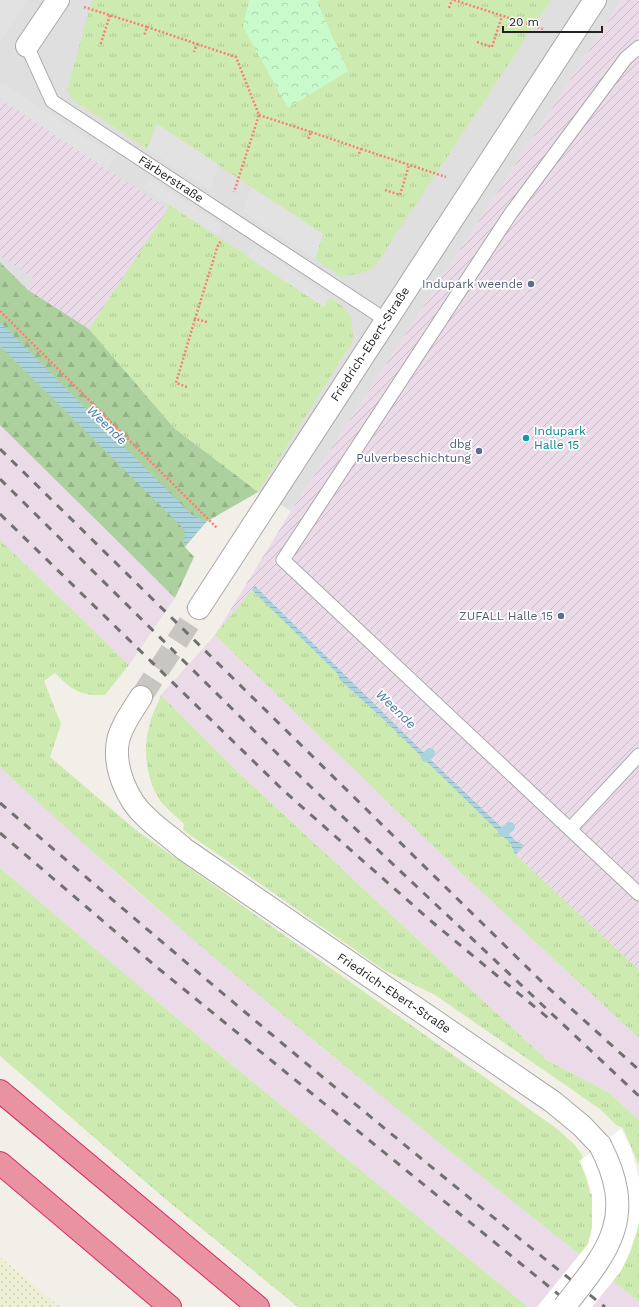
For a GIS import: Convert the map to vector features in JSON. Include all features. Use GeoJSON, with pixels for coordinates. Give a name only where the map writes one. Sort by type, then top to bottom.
{"type":"FeatureCollection","features":[{"type":"Feature","properties":{"kind":"highway"},"geometry":{"type":"LineString","coordinates":[[0,1091],[258,1307]]}},
{"type":"Feature","properties":{"kind":"highway"},"geometry":{"type":"LineString","coordinates":[[0,1163],[170,1307]]}},
{"type":"Feature","properties":{"kind":"street","name":"Friedrich-Ebert-Straße"},"geometry":{"type":"LineString","coordinates":[[199,608],[595,0]]}},
{"type":"Feature","properties":{"kind":"street","name":"Färberstraße"},"geometry":{"type":"LineString","coordinates":[[27,46],[56,4]]}},
{"type":"Feature","properties":{"kind":"street","name":"Friedrich-Ebert-Straße"},"geometry":{"type":"LineString","coordinates":[[140,697],[118,741],[118,757],[120,771],[125,786],[145,817],[184,849],[553,1102],[582,1126],[600,1145],[610,1166],[617,1195],[617,1213],[614,1230],[608,1247],[599,1262],[564,1307]]}},
{"type":"Feature","properties":{"kind":"lane","name":"Färberstraße"},"geometry":{"type":"LineString","coordinates":[[27,46],[52,101],[386,320]]}},
{"type":"Feature","properties":{"kind":"lane"},"geometry":{"type":"LineString","coordinates":[[639,46],[626,58],[511,213],[282,560],[639,894]]}},
{"type":"Feature","properties":{"kind":"lane"},"geometry":{"type":"LineString","coordinates":[[570,829],[639,755]]}},
{"type":"Feature","properties":{"kind":"path"},"geometry":{"type":"LineString","coordinates":[[450,8],[453,0],[570,38]]}},
{"type":"Feature","properties":{"kind":"path"},"geometry":{"type":"LineString","coordinates":[[56,4],[86,8],[110,15],[236,58],[259,115],[226,215],[228,230],[218,246],[176,383],[187,387]]}},
{"type":"Feature","properties":{"kind":"path"},"geometry":{"type":"LineString","coordinates":[[102,43],[110,15]]}},
{"type":"Feature","properties":{"kind":"path"},"geometry":{"type":"LineString","coordinates":[[478,42],[492,47],[502,16]]}},
{"type":"Feature","properties":{"kind":"path"},"geometry":{"type":"LineString","coordinates":[[144,36],[146,27]]}},
{"type":"Feature","properties":{"kind":"path"},"geometry":{"type":"LineString","coordinates":[[194,52],[197,44]]}},
{"type":"Feature","properties":{"kind":"path"},"geometry":{"type":"LineString","coordinates":[[259,115],[473,186]]}},
{"type":"Feature","properties":{"kind":"path"},"geometry":{"type":"LineString","coordinates":[[308,140],[311,132]]}},
{"type":"Feature","properties":{"kind":"path"},"geometry":{"type":"LineString","coordinates":[[358,156],[361,149]]}},
{"type":"Feature","properties":{"kind":"path"},"geometry":{"type":"LineString","coordinates":[[385,190],[400,195],[409,165]]}},
{"type":"Feature","properties":{"kind":"path"},"geometry":{"type":"LineString","coordinates":[[0,311],[209,518],[237,551]]}},
{"type":"Feature","properties":{"kind":"path"},"geometry":{"type":"LineString","coordinates":[[195,319],[207,322]]}},
{"type":"Feature","properties":{"kind":"shaded area"},"geometry":{"type":"Polygon","coordinates":[[[0,0],[622,0],[291,511],[258,492],[89,329],[28,290],[0,262],[0,0]]]}},
{"type":"Feature","properties":{"kind":"shaded area"},"geometry":{"type":"Polygon","coordinates":[[[0,0],[27,0],[0,41],[0,0]]]}},
{"type":"Feature","properties":{"kind":"shaded area","name":"Indupark weende"},"geometry":{"type":"Polygon","coordinates":[[[622,0],[639,0],[639,1038],[458,870],[215,635],[291,511],[622,0]]]}},
{"type":"Feature","properties":{"kind":"shaded area"},"geometry":{"type":"Polygon","coordinates":[[[2,83],[116,157],[107,169],[0,99],[0,86],[2,83]]]}},
{"type":"Feature","properties":{"kind":"shaded area"},"geometry":{"type":"Polygon","coordinates":[[[0,99],[168,209],[89,329],[28,290],[35,279],[0,256],[0,99]]]}},
{"type":"Feature","properties":{"kind":"shaded area"},"geometry":{"type":"Polygon","coordinates":[[[157,124],[219,165],[210,190],[147,149],[157,124]]]}},
{"type":"Feature","properties":{"kind":"shaded area"},"geometry":{"type":"Polygon","coordinates":[[[150,178],[223,226],[217,236],[143,188],[150,178]]]}},
{"type":"Feature","properties":{"kind":"shaded area"},"geometry":{"type":"Polygon","coordinates":[[[251,187],[323,234],[315,259],[243,212],[251,187]]]}},
{"type":"Feature","properties":{"kind":"shaded area"},"geometry":{"type":"Polygon","coordinates":[[[255,247],[330,297],[324,307],[248,257],[255,247]]]}},
{"type":"Feature","properties":{"kind":"shaded area"},"geometry":{"type":"Polygon","coordinates":[[[0,425],[175,598],[129,665],[0,543],[0,425]]]}},
{"type":"Feature","properties":{"kind":"shaded area"},"geometry":{"type":"Polygon","coordinates":[[[215,635],[458,870],[639,1038],[639,1120],[608,1092],[548,1061],[237,771],[161,695],[215,635]]]}},
{"type":"Feature","properties":{"kind":"shaded area"},"geometry":{"type":"Polygon","coordinates":[[[0,767],[134,889],[326,1051],[639,1302],[639,1307],[528,1307],[231,1064],[0,868],[0,767]]]}},
{"type":"Feature","properties":{"kind":"green space"},"geometry":{"type":"Polygon","coordinates":[[[92,0],[551,0],[377,263],[367,272],[341,277],[315,259],[323,234],[157,125],[147,149],[73,100],[67,91],[92,0]]]}},
{"type":"Feature","properties":{"kind":"green space"},"geometry":{"type":"Polygon","coordinates":[[[249,0],[320,0],[317,2],[348,71],[288,108],[243,27],[249,0]]]}},
{"type":"Feature","properties":{"kind":"green space"},"geometry":{"type":"Polygon","coordinates":[[[168,204],[324,306],[330,297],[346,310],[351,320],[353,341],[258,492],[174,428],[89,329],[168,209],[168,204]]]}},
{"type":"Feature","properties":{"kind":"green space"},"geometry":{"type":"Polygon","coordinates":[[[0,262],[28,290],[89,329],[174,428],[258,492],[206,522],[185,547],[194,557],[175,598],[0,425],[0,262]]]}},
{"type":"Feature","properties":{"kind":"green space"},"geometry":{"type":"Polygon","coordinates":[[[0,540],[129,665],[105,695],[89,694],[77,691],[66,684],[55,673],[44,681],[61,724],[50,757],[136,830],[556,1128],[575,1145],[583,1157],[579,1161],[586,1177],[590,1194],[639,1188],[639,1302],[314,1041],[155,906],[0,767],[0,540]]]}},
{"type":"Feature","properties":{"kind":"green space"},"geometry":{"type":"Polygon","coordinates":[[[252,590],[337,673],[340,680],[380,716],[510,843],[515,854],[639,970],[639,1038],[458,870],[215,635],[252,590]]]}},
{"type":"Feature","properties":{"kind":"green space"},"geometry":{"type":"Polygon","coordinates":[[[161,695],[237,771],[548,1061],[608,1092],[639,1120],[639,1166],[623,1128],[616,1125],[600,1109],[435,995],[384,970],[183,830],[184,824],[164,806],[157,795],[152,785],[147,764],[146,743],[148,733],[152,716],[161,695]]]}},
{"type":"Feature","properties":{"kind":"green space"},"geometry":{"type":"Polygon","coordinates":[[[0,868],[231,1064],[528,1307],[298,1307],[163,1197],[0,1056],[0,868]]]}},
{"type":"Feature","properties":{"kind":"green space"},"geometry":{"type":"Polygon","coordinates":[[[0,1257],[60,1307],[0,1307],[0,1257]]]}},
{"type":"Feature","properties":{"kind":"water"},"geometry":{"type":"Polygon","coordinates":[[[0,322],[191,514],[206,522],[184,547],[185,530],[0,346],[0,322]]]}},
{"type":"Feature","properties":{"kind":"water"},"geometry":{"type":"Polygon","coordinates":[[[255,586],[433,762],[516,841],[524,845],[515,854],[510,843],[380,716],[340,680],[337,673],[252,590],[255,586]]]}},
{"type":"Feature","properties":{"kind":"pier"},"geometry":{"type":"Polygon","coordinates":[[[621,1129],[631,1148],[639,1179],[639,1221],[630,1252],[621,1271],[592,1307],[537,1307],[588,1244],[592,1228],[592,1193],[581,1160],[621,1129]]]}},
{"type":"Feature","properties":{"kind":"waterway","name":"Weende"},"geometry":{"type":"LineString","coordinates":[[426,757],[430,753]]}},
{"type":"Feature","properties":{"kind":"waterway"},"geometry":{"type":"LineString","coordinates":[[503,832],[510,827]]}},
{"type":"Feature","properties":{"kind":"tunnel"},"geometry":{"type":"LineString","coordinates":[[141,697],[199,608]]}},
{"type":"Feature","properties":{"kind":"railway"},"geometry":{"type":"LineString","coordinates":[[0,449],[544,984],[639,1070]]}},
{"type":"Feature","properties":{"kind":"railway"},"geometry":{"type":"LineString","coordinates":[[0,479],[309,785],[639,1096]]}},
{"type":"Feature","properties":{"kind":"railway"},"geometry":{"type":"LineString","coordinates":[[0,514],[284,791],[431,921],[553,1022]]}},
{"type":"Feature","properties":{"kind":"railway"},"geometry":{"type":"LineString","coordinates":[[0,803],[300,1058],[452,1184],[605,1307]]}},
{"type":"Feature","properties":{"kind":"railway"},"geometry":{"type":"LineString","coordinates":[[0,833],[159,969],[574,1307]]}},
{"type":"Feature","properties":{"kind":"place","name":"Indupark weende"},"geometry":{"type":"Point","coordinates":[531,284]}},
{"type":"Feature","properties":{"kind":"place","name":"Indupark Halle 15"},"geometry":{"type":"Point","coordinates":[526,438]}},
{"type":"Feature","properties":{"kind":"place","name":"dbg Pulverbeschichtung"},"geometry":{"type":"Point","coordinates":[479,451]}},
{"type":"Feature","properties":{"kind":"place","name":"ZUFALL Halle 15"},"geometry":{"type":"Point","coordinates":[561,616]}}]}
